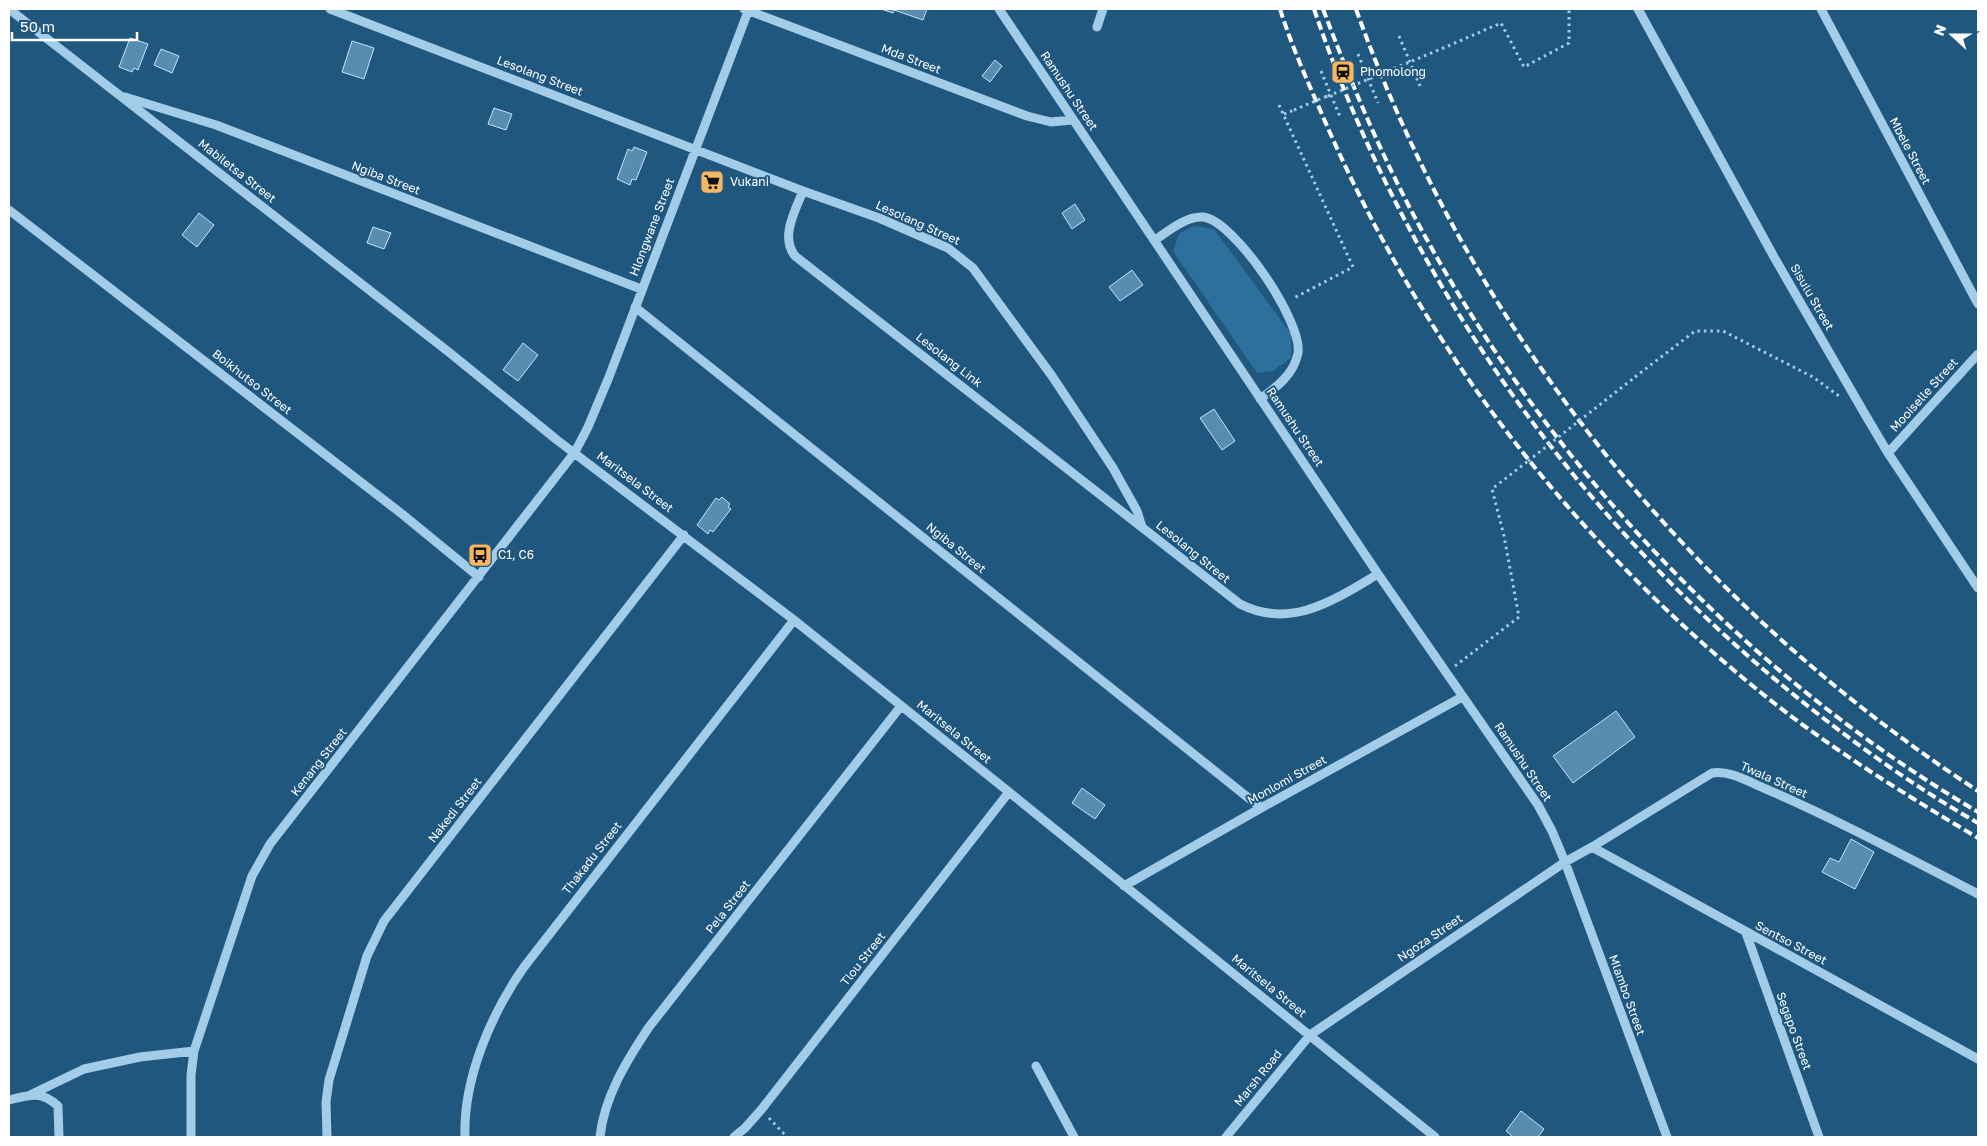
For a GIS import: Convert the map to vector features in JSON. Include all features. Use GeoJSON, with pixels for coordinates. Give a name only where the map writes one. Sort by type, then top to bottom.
{"type":"FeatureCollection","features":[{"type":"Feature","properties":{"kind":"street","name":"Mabiletsa Street"},"geometry":{"type":"LineString","coordinates":[[9,9],[450,353]]}},
{"type":"Feature","properties":{"kind":"street","name":"Lesolang Street"},"geometry":{"type":"LineString","coordinates":[[330,9],[695,150],[879,218],[948,248],[973,268],[1052,376],[1113,468],[1137,511],[1142,527],[1240,604],[1261,613],[1286,615],[1303,612],[1347,592],[1378,574]]}},
{"type":"Feature","properties":{"kind":"street","name":"Hlongwane Street"},"geometry":{"type":"LineString","coordinates":[[575,452],[588,427],[695,150],[747,9]]}},
{"type":"Feature","properties":{"kind":"street","name":"Mda Street"},"geometry":{"type":"LineString","coordinates":[[747,9],[1027,116],[1051,122],[1072,120]]}},
{"type":"Feature","properties":{"kind":"street","name":"Ramushu Street"},"geometry":{"type":"LineString","coordinates":[[999,9],[1378,574],[1538,805],[1552,831],[1564,862]]}},
{"type":"Feature","properties":{"kind":"street"},"geometry":{"type":"LineString","coordinates":[[1097,27],[1103,9]]}},
{"type":"Feature","properties":{"kind":"street","name":"Sisulu Street"},"geometry":{"type":"LineString","coordinates":[[1638,9],[1779,265],[1888,453],[1978,588]]}},
{"type":"Feature","properties":{"kind":"street","name":"Mbele Street"},"geometry":{"type":"LineString","coordinates":[[1821,9],[1978,304]]}},
{"type":"Feature","properties":{"kind":"street","name":"Ngiba Street"},"geometry":{"type":"LineString","coordinates":[[120,96],[216,125],[641,289]]}},
{"type":"Feature","properties":{"kind":"street","name":"Lesolang Link"},"geometry":{"type":"LineString","coordinates":[[803,190],[788,237],[791,250],[795,256],[1142,527]]}},
{"type":"Feature","properties":{"kind":"street","name":"Boikhutso Street"},"geometry":{"type":"LineString","coordinates":[[9,210],[402,514],[479,577]]}},
{"type":"Feature","properties":{"kind":"street"},"geometry":{"type":"LineString","coordinates":[[1155,240],[1173,227],[1192,219],[1202,217],[1212,219],[1236,238],[1283,303],[1298,338],[1298,352],[1294,367],[1284,380],[1260,399]]}},
{"type":"Feature","properties":{"kind":"street","name":"Ngiba Street"},"geometry":{"type":"LineString","coordinates":[[634,307],[1261,808]]}},
{"type":"Feature","properties":{"kind":"street","name":"Maritsela Street"},"geometry":{"type":"LineString","coordinates":[[450,353],[557,440],[794,620],[1436,1137]]}},
{"type":"Feature","properties":{"kind":"street","name":"Mooiselle Street"},"geometry":{"type":"LineString","coordinates":[[1888,453],[1978,354]]}},
{"type":"Feature","properties":{"kind":"street","name":"Kenang Street"},"geometry":{"type":"LineString","coordinates":[[191,1137],[191,1075],[194,1051],[252,876],[257,866],[270,844],[575,452]]}},
{"type":"Feature","properties":{"kind":"street","name":"Nakedi Street"},"geometry":{"type":"LineString","coordinates":[[327,1137],[326,1102],[329,1080],[367,956],[384,921],[684,535]]}},
{"type":"Feature","properties":{"kind":"street","name":"Thakadu Street"},"geometry":{"type":"LineString","coordinates":[[465,1137],[466,1107],[471,1083],[490,1028],[510,987],[794,620]]}},
{"type":"Feature","properties":{"kind":"street","name":"Monlomi Street"},"geometry":{"type":"LineString","coordinates":[[1124,886],[1462,697]]}},
{"type":"Feature","properties":{"kind":"street","name":"Pela Street"},"geometry":{"type":"LineString","coordinates":[[600,1137],[607,1105],[615,1085],[629,1057],[649,1027],[902,706]]}},
{"type":"Feature","properties":{"kind":"street","name":"Twala Street"},"geometry":{"type":"LineString","coordinates":[[1564,862],[1592,847],[1707,775],[1722,772],[1782,796],[1870,838],[1978,894]]}},
{"type":"Feature","properties":{"kind":"street","name":"Tlou Street"},"geometry":{"type":"LineString","coordinates":[[734,1137],[761,1110],[1009,792]]}},
{"type":"Feature","properties":{"kind":"street","name":"Sentso Street"},"geometry":{"type":"LineString","coordinates":[[1592,847],[1978,1059]]}},
{"type":"Feature","properties":{"kind":"street","name":"Ngoza Street"},"geometry":{"type":"LineString","coordinates":[[1310,1034],[1564,862]]}},
{"type":"Feature","properties":{"kind":"street","name":"Mlambo Street"},"geometry":{"type":"LineString","coordinates":[[1564,862],[1667,1137]]}},
{"type":"Feature","properties":{"kind":"street","name":"Segapo Street"},"geometry":{"type":"LineString","coordinates":[[1746,933],[1818,1137]]}},
{"type":"Feature","properties":{"kind":"street","name":"Marsh Road"},"geometry":{"type":"LineString","coordinates":[[1226,1137],[1310,1034]]}},
{"type":"Feature","properties":{"kind":"street"},"geometry":{"type":"LineString","coordinates":[[28,1096],[84,1069],[140,1057],[194,1051]]}},
{"type":"Feature","properties":{"kind":"street"},"geometry":{"type":"LineString","coordinates":[[1036,1066],[1074,1137]]}},
{"type":"Feature","properties":{"kind":"street"},"geometry":{"type":"LineString","coordinates":[[9,1100],[28,1096],[46,1096],[58,1106],[59,1137]]}},
{"type":"Feature","properties":{"kind":"path"},"geometry":{"type":"LineString","coordinates":[[1284,114],[1501,24],[1524,67],[1569,43],[1569,9]]}},
{"type":"Feature","properties":{"kind":"path"},"geometry":{"type":"LineString","coordinates":[[1399,36],[1420,86]]}},
{"type":"Feature","properties":{"kind":"path"},"geometry":{"type":"LineString","coordinates":[[1358,54],[1378,103]]}},
{"type":"Feature","properties":{"kind":"path"},"geometry":{"type":"LineString","coordinates":[[1321,71],[1341,119]]}},
{"type":"Feature","properties":{"kind":"path"},"geometry":{"type":"LineString","coordinates":[[1279,105],[1353,267],[1283,303]]}},
{"type":"Feature","properties":{"kind":"path"},"geometry":{"type":"LineString","coordinates":[[1446,672],[1519,617],[1504,536],[1492,488],[1696,331],[1723,331],[1813,377],[1843,399]]}},
{"type":"Feature","properties":{"kind":"path"},"geometry":{"type":"LineString","coordinates":[[761,1110],[787,1137]]}},
{"type":"Feature","properties":{"kind":"shaded area"},"geometry":{"type":"Polygon","coordinates":[[[1193,226],[1214,229],[1291,334],[1291,358],[1273,371],[1257,373],[1173,251],[1179,234],[1193,226]]]}},
{"type":"Feature","properties":{"kind":"building"},"geometry":{"type":"Polygon","coordinates":[[[881,9],[927,9],[923,20],[894,10],[893,13],[881,9]]]}},
{"type":"Feature","properties":{"kind":"building"},"geometry":{"type":"Polygon","coordinates":[[[130,38],[148,44],[138,70],[134,68],[132,72],[119,67],[130,38]]]}},
{"type":"Feature","properties":{"kind":"building"},"geometry":{"type":"Polygon","coordinates":[[[352,41],[374,48],[364,79],[342,72],[352,41]]]}},
{"type":"Feature","properties":{"kind":"building"},"geometry":{"type":"Polygon","coordinates":[[[161,49],[179,56],[172,73],[154,65],[161,49]]]}},
{"type":"Feature","properties":{"kind":"building"},"geometry":{"type":"Polygon","coordinates":[[[995,60],[1002,66],[990,82],[982,76],[995,60]]]}},
{"type":"Feature","properties":{"kind":"building"},"geometry":{"type":"Polygon","coordinates":[[[494,108],[512,114],[506,130],[488,124],[494,108]]]}},
{"type":"Feature","properties":{"kind":"building"},"geometry":{"type":"Polygon","coordinates":[[[634,147],[647,152],[636,180],[632,179],[630,185],[617,179],[628,149],[632,151],[634,147]]]}},
{"type":"Feature","properties":{"kind":"building"},"geometry":{"type":"Polygon","coordinates":[[[1075,204],[1085,220],[1072,229],[1062,213],[1075,204]]]}},
{"type":"Feature","properties":{"kind":"building"},"geometry":{"type":"Polygon","coordinates":[[[199,213],[214,225],[197,247],[182,235],[199,213]]]}},
{"type":"Feature","properties":{"kind":"building"},"geometry":{"type":"Polygon","coordinates":[[[373,227],[391,233],[384,249],[367,243],[373,227]]]}},
{"type":"Feature","properties":{"kind":"building"},"geometry":{"type":"Polygon","coordinates":[[[1132,270],[1143,285],[1120,301],[1109,287],[1132,270]]]}},
{"type":"Feature","properties":{"kind":"building"},"geometry":{"type":"Polygon","coordinates":[[[523,343],[538,355],[518,381],[503,370],[523,343]]]}},
{"type":"Feature","properties":{"kind":"building"},"geometry":{"type":"Polygon","coordinates":[[[1214,409],[1235,441],[1222,450],[1200,418],[1214,409]]]}},
{"type":"Feature","properties":{"kind":"building"},"geometry":{"type":"Polygon","coordinates":[[[722,497],[730,504],[728,507],[731,509],[713,532],[710,530],[708,534],[697,525],[716,498],[719,500],[722,497]]]}},
{"type":"Feature","properties":{"kind":"building"},"geometry":{"type":"Polygon","coordinates":[[[1616,711],[1635,737],[1573,783],[1553,756],[1616,711]]]}},
{"type":"Feature","properties":{"kind":"building"},"geometry":{"type":"Polygon","coordinates":[[[1082,788],[1105,805],[1095,819],[1072,803],[1082,788]]]}},
{"type":"Feature","properties":{"kind":"building"},"geometry":{"type":"Polygon","coordinates":[[[1851,839],[1874,852],[1855,889],[1822,872],[1830,858],[1839,862],[1851,839]]]}},
{"type":"Feature","properties":{"kind":"building"},"geometry":{"type":"Polygon","coordinates":[[[1521,1111],[1544,1129],[1538,1137],[1513,1137],[1506,1131],[1521,1111]]]}},
{"type":"Feature","properties":{"kind":"railway"},"geometry":{"type":"LineString","coordinates":[[1280,9],[1304,74],[1321,112],[1361,198],[1406,281],[1455,360],[1510,436],[1569,508],[1633,577],[1701,642],[1774,703],[1849,757],[1978,838]]}},
{"type":"Feature","properties":{"kind":"railway"},"geometry":{"type":"LineString","coordinates":[[1314,9],[1354,113],[1401,213],[1456,310],[1518,402],[1586,490],[1661,573],[1741,650],[1863,748],[1901,775],[1978,823]]}},
{"type":"Feature","properties":{"kind":"railway"},"geometry":{"type":"LineString","coordinates":[[1323,9],[1368,120],[1420,227],[1471,315],[1528,399],[1591,480],[1660,557],[1733,629],[1811,696],[1892,757],[1978,812]]}},
{"type":"Feature","properties":{"kind":"railway"},"geometry":{"type":"LineString","coordinates":[[1356,9],[1404,128],[1461,241],[1528,349],[1603,451],[1686,547],[1776,635],[1874,717],[1978,791]]}},
{"type":"Feature","properties":{"kind":"place","name":"Phomolong"},"geometry":{"type":"Point","coordinates":[1343,72]}},
{"type":"Feature","properties":{"kind":"place","name":"Vukani"},"geometry":{"type":"Point","coordinates":[712,182]}},
{"type":"Feature","properties":{"kind":"place","name":"C1, C6"},"geometry":{"type":"Point","coordinates":[480,555]}}]}
